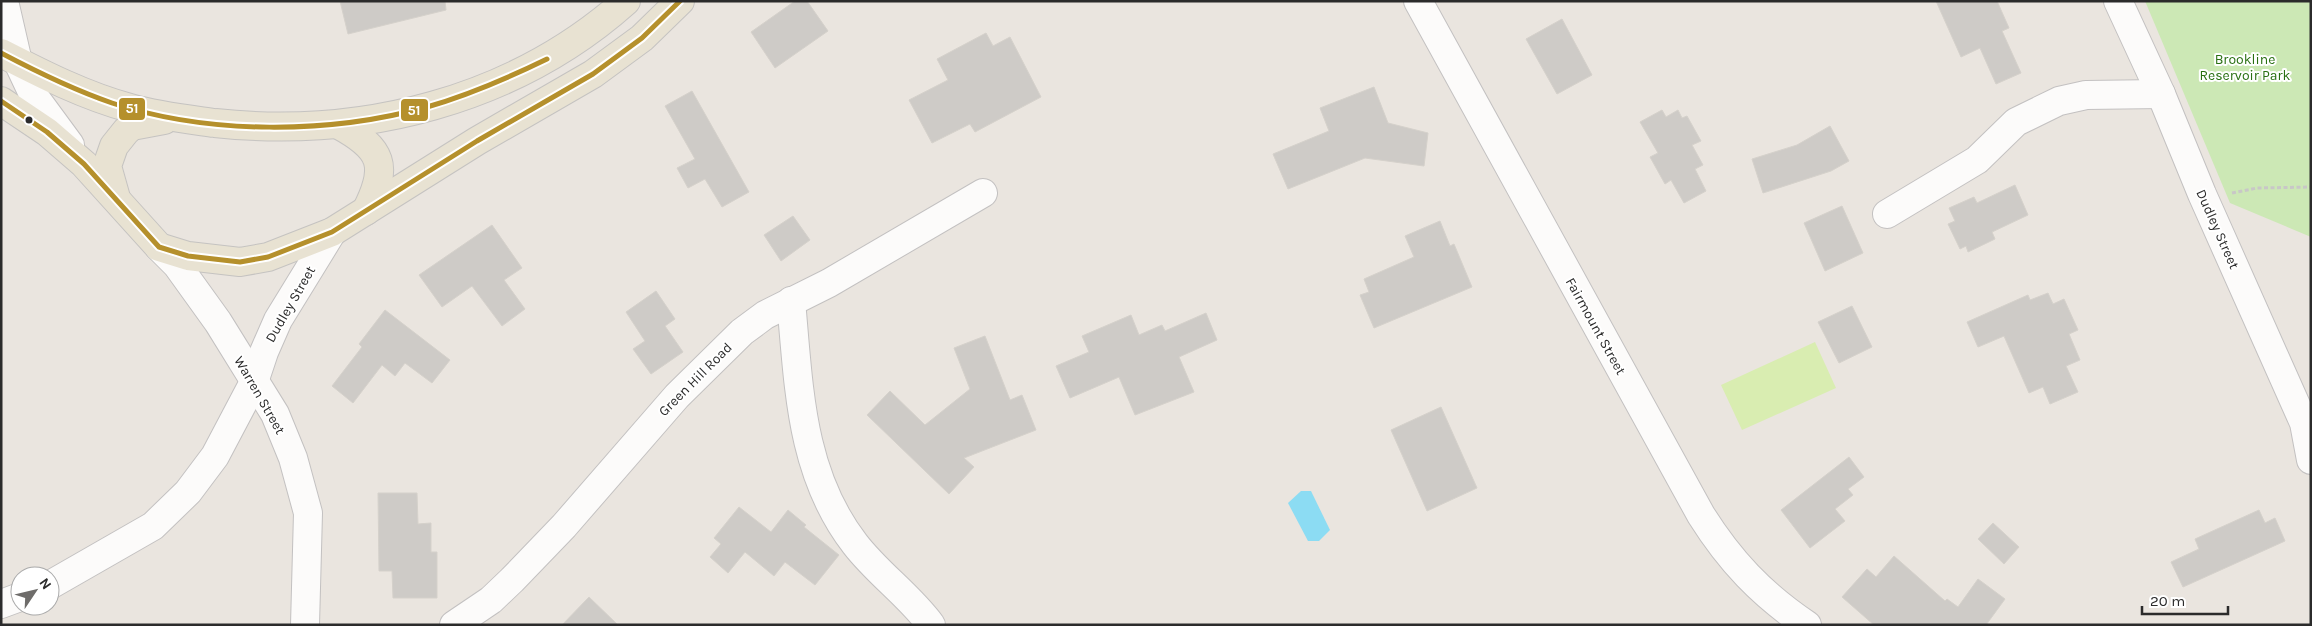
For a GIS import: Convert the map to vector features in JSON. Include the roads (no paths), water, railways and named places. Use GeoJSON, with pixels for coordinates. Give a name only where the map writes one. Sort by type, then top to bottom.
{"type":"FeatureCollection","features":[{"type":"Feature","properties":{"kind":"main road"},"geometry":{"type":"LineString","coordinates":[[9,58],[110,102],[146,112],[262,127],[339,125],[422,109],[497,83],[547,59],[572,43],[626,1]]}},
{"type":"Feature","properties":{"kind":"main road"},"geometry":{"type":"LineString","coordinates":[[1,101],[47,132],[84,164],[159,246],[188,256],[240,262],[268,257],[332,232],[477,141],[593,74],[642,38],[680,1]]}},
{"type":"Feature","properties":{"kind":"main road"},"geometry":{"type":"LineString","coordinates":[[116,198],[107,166],[110,155],[120,138],[126,131],[139,124],[181,118]]}},
{"type":"Feature","properties":{"kind":"main road"},"geometry":{"type":"LineString","coordinates":[[339,125],[371,145],[376,157],[380,173],[378,188],[366,211]]}},
{"type":"Feature","properties":{"kind":"street"},"geometry":{"type":"LineString","coordinates":[[4,1],[9,58],[34,96],[84,164]]}},
{"type":"Feature","properties":{"kind":"street","name":"Fairmount Street"},"geometry":{"type":"LineString","coordinates":[[1418,1],[1701,515],[1722,547],[1745,575],[1807,625]]}},
{"type":"Feature","properties":{"kind":"street","name":"Dudley Street"},"geometry":{"type":"LineString","coordinates":[[2118,1],[2161,94],[2202,194],[2304,423],[2311,460]]}},
{"type":"Feature","properties":{"kind":"street"},"geometry":{"type":"LineString","coordinates":[[1887,214],[1977,160],[2016,122],[2059,101],[2086,95],[2161,94]]}},
{"type":"Feature","properties":{"kind":"street","name":"Green Hill Road"},"geometry":{"type":"LineString","coordinates":[[454,625],[491,600],[512,580],[564,526],[677,396],[742,332],[765,315],[829,283],[983,193]]}},
{"type":"Feature","properties":{"kind":"street","name":"Dudley Street"},"geometry":{"type":"LineString","coordinates":[[60,579],[153,526],[188,492],[215,456],[254,382],[278,320],[332,232]]}},
{"type":"Feature","properties":{"kind":"street","name":"Warren Street"},"geometry":{"type":"LineString","coordinates":[[159,246],[181,271],[218,322],[274,414],[293,458],[308,513],[305,625]]}},
{"type":"Feature","properties":{"kind":"street"},"geometry":{"type":"LineString","coordinates":[[791,301],[801,412],[813,461],[824,495],[856,545],[880,572],[912,601],[931,625]]}},
{"type":"Feature","properties":{"kind":"water"},"geometry":{"type":"Polygon","coordinates":[[[1301,491],[1311,491],[1330,530],[1319,541],[1308,541],[1288,503],[1301,491]]]}},
{"type":"Feature","properties":{"kind":"park label","name":"Brookline Reservoir Park"},"geometry":{"type":"Point","coordinates":[2245,68]}}]}
